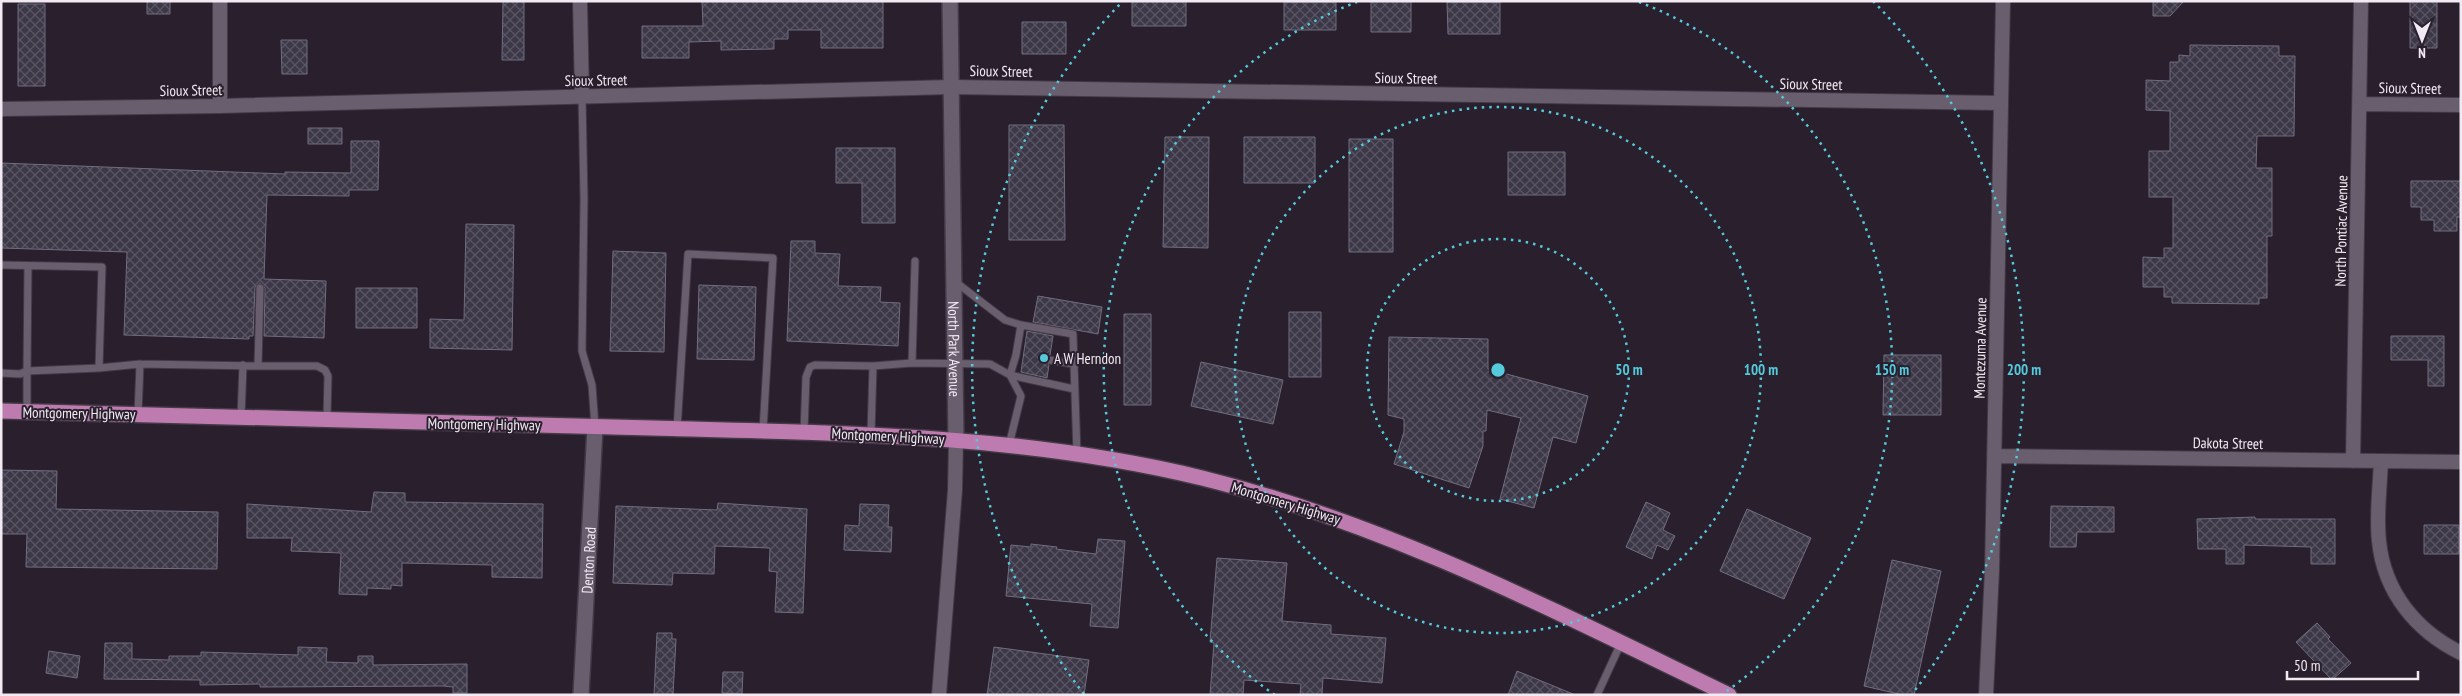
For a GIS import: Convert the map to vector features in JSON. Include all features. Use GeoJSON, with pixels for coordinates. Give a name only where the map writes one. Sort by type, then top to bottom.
{"type":"FeatureCollection","features":[{"type":"Feature","properties":{"kind":"main road","name":"Montgomery Highway"},"geometry":{"type":"LineString","coordinates":[[1,411],[871,434],[1009,445],[1113,459],[1200,478],[1334,517],[1451,564],[1729,695]]}},
{"type":"Feature","properties":{"kind":"street"},"geometry":{"type":"LineString","coordinates":[[220,1],[220,106]]}},
{"type":"Feature","properties":{"kind":"street"},"geometry":{"type":"LineString","coordinates":[[580,1],[582,96]]}},
{"type":"Feature","properties":{"kind":"street","name":"North Park Avenue"},"geometry":{"type":"LineString","coordinates":[[939,695],[955,490],[956,440],[950,1]]}},
{"type":"Feature","properties":{"kind":"street","name":"Montezuma Avenue"},"geometry":{"type":"LineString","coordinates":[[1986,695],[1992,570],[2003,1]]}},
{"type":"Feature","properties":{"kind":"street","name":"North Pontiac Avenue"},"geometry":{"type":"LineString","coordinates":[[2353,461],[2362,1]]}},
{"type":"Feature","properties":{"kind":"street","name":"Sioux Street"},"geometry":{"type":"LineString","coordinates":[[1,108],[220,106],[950,87],[2001,103]]}},
{"type":"Feature","properties":{"kind":"street","name":"Sioux Street"},"geometry":{"type":"LineString","coordinates":[[2360,104],[2461,105]]}},
{"type":"Feature","properties":{"kind":"street","name":"Denton Road"},"geometry":{"type":"LineString","coordinates":[[581,695],[595,426]]}},
{"type":"Feature","properties":{"kind":"street","name":"Dakota Street"},"geometry":{"type":"LineString","coordinates":[[1994,456],[2461,462]]}},
{"type":"Feature","properties":{"kind":"street"},"geometry":{"type":"LineString","coordinates":[[2381,461],[2379,542],[2386,572],[2397,597],[2413,620],[2430,635],[2461,653]]}},
{"type":"Feature","properties":{"kind":"lane"},"geometry":{"type":"LineString","coordinates":[[582,96],[584,199],[582,351],[592,385],[595,426]]}},
{"type":"Feature","properties":{"kind":"lane"},"geometry":{"type":"LineString","coordinates":[[677,429],[688,254],[773,258],[763,431]]}},
{"type":"Feature","properties":{"kind":"lane"},"geometry":{"type":"LineString","coordinates":[[912,363],[915,261]]}},
{"type":"Feature","properties":{"kind":"lane"},"geometry":{"type":"LineString","coordinates":[[1,266],[102,267],[99,368]]}},
{"type":"Feature","properties":{"kind":"lane"},"geometry":{"type":"LineString","coordinates":[[27,412],[28,266]]}},
{"type":"Feature","properties":{"kind":"lane"},"geometry":{"type":"LineString","coordinates":[[953,280],[1005,320],[1021,325],[1073,334],[1077,454]]}},
{"type":"Feature","properties":{"kind":"lane"},"geometry":{"type":"LineString","coordinates":[[258,366],[260,288]]}},
{"type":"Feature","properties":{"kind":"lane"},"geometry":{"type":"LineString","coordinates":[[1010,375],[1020,355],[1021,325]]}},
{"type":"Feature","properties":{"kind":"lane"},"geometry":{"type":"LineString","coordinates":[[1050,360],[1074,364]]}},
{"type":"Feature","properties":{"kind":"lane"},"geometry":{"type":"LineString","coordinates":[[138,415],[140,364]]}},
{"type":"Feature","properties":{"kind":"lane"},"geometry":{"type":"LineString","coordinates":[[1,373],[20,374],[27,371],[116,368],[140,364],[317,366],[325,370],[328,376],[327,420]]}},
{"type":"Feature","properties":{"kind":"lane"},"geometry":{"type":"LineString","coordinates":[[804,432],[806,377],[810,367],[815,365],[990,364],[1010,375],[1074,390]]}},
{"type":"Feature","properties":{"kind":"lane"},"geometry":{"type":"LineString","coordinates":[[241,418],[243,365]]}},
{"type":"Feature","properties":{"kind":"lane"},"geometry":{"type":"LineString","coordinates":[[871,434],[873,366]]}},
{"type":"Feature","properties":{"kind":"lane"},"geometry":{"type":"LineString","coordinates":[[1009,445],[1021,396],[1010,375]]}},
{"type":"Feature","properties":{"kind":"lane"},"geometry":{"type":"LineString","coordinates":[[1597,695],[1621,643]]}},
{"type":"Feature","properties":{"kind":"building"},"geometry":{"type":"Polygon","coordinates":[[[147,1],[170,1],[170,14],[147,14],[147,1]]]}},
{"type":"Feature","properties":{"kind":"building"},"geometry":{"type":"Polygon","coordinates":[[[503,1],[524,1],[524,60],[502,60],[503,1]]]}},
{"type":"Feature","properties":{"kind":"building"},"geometry":{"type":"Polygon","coordinates":[[[702,1],[883,1],[883,48],[821,48],[821,30],[788,30],[788,39],[774,39],[774,49],[721,50],[721,41],[689,42],[689,58],[642,58],[642,26],[703,26],[702,1]]]}},
{"type":"Feature","properties":{"kind":"building"},"geometry":{"type":"Polygon","coordinates":[[[1132,1],[1186,1],[1186,26],[1132,26],[1132,1]]]}},
{"type":"Feature","properties":{"kind":"building"},"geometry":{"type":"Polygon","coordinates":[[[1371,1],[1411,1],[1411,32],[1371,32],[1371,1]]]}},
{"type":"Feature","properties":{"kind":"building"},"geometry":{"type":"Polygon","coordinates":[[[2153,1],[2184,1],[2170,16],[2153,16],[2153,1]]]}},
{"type":"Feature","properties":{"kind":"building"},"geometry":{"type":"Polygon","coordinates":[[[2410,1],[2437,1],[2437,48],[2410,48],[2410,1]]]}},
{"type":"Feature","properties":{"kind":"building"},"geometry":{"type":"Polygon","coordinates":[[[1284,2],[1336,2],[1336,30],[1284,30],[1284,2]]]}},
{"type":"Feature","properties":{"kind":"building"},"geometry":{"type":"Polygon","coordinates":[[[1447,2],[1500,2],[1500,34],[1448,34],[1447,2]]]}},
{"type":"Feature","properties":{"kind":"building"},"geometry":{"type":"Polygon","coordinates":[[[18,4],[45,4],[45,86],[18,86],[18,4]]]}},
{"type":"Feature","properties":{"kind":"building"},"geometry":{"type":"Polygon","coordinates":[[[1022,22],[1066,22],[1066,54],[1022,54],[1022,22]]]}},
{"type":"Feature","properties":{"kind":"building"},"geometry":{"type":"Polygon","coordinates":[[[281,40],[307,40],[307,74],[282,74],[281,40]]]}},
{"type":"Feature","properties":{"kind":"building"},"geometry":{"type":"Polygon","coordinates":[[[2190,45],[2279,46],[2279,56],[2295,56],[2294,136],[2257,136],[2256,168],[2272,168],[2272,236],[2267,236],[2267,298],[2259,298],[2259,304],[2172,303],[2172,297],[2164,297],[2164,287],[2143,287],[2143,257],[2164,258],[2164,248],[2173,248],[2173,197],[2149,197],[2149,151],[2170,151],[2170,111],[2146,110],[2146,80],[2170,81],[2170,62],[2179,62],[2179,55],[2190,56],[2190,45]]]}},
{"type":"Feature","properties":{"kind":"building"},"geometry":{"type":"Polygon","coordinates":[[[1009,125],[1064,125],[1065,240],[1009,240],[1009,125]]]}},
{"type":"Feature","properties":{"kind":"building"},"geometry":{"type":"Polygon","coordinates":[[[308,128],[342,128],[342,144],[308,144],[308,128]]]}},
{"type":"Feature","properties":{"kind":"building"},"geometry":{"type":"Polygon","coordinates":[[[1165,137],[1209,137],[1208,248],[1163,247],[1165,137]]]}},
{"type":"Feature","properties":{"kind":"building"},"geometry":{"type":"Polygon","coordinates":[[[1244,137],[1315,137],[1315,183],[1244,183],[1244,137]]]}},
{"type":"Feature","properties":{"kind":"building"},"geometry":{"type":"Polygon","coordinates":[[[1349,139],[1393,139],[1393,252],[1349,252],[1349,139]]]}},
{"type":"Feature","properties":{"kind":"building"},"geometry":{"type":"Polygon","coordinates":[[[351,141],[379,141],[378,190],[349,190],[349,196],[267,195],[264,279],[326,281],[324,338],[264,336],[265,288],[260,283],[255,287],[253,336],[249,336],[249,339],[124,335],[127,252],[1,248],[1,163],[285,174],[285,172],[351,173],[351,141]]]}},
{"type":"Feature","properties":{"kind":"building"},"geometry":{"type":"Polygon","coordinates":[[[836,148],[895,148],[895,223],[862,223],[862,183],[836,183],[836,148]]]}},
{"type":"Feature","properties":{"kind":"building"},"geometry":{"type":"Polygon","coordinates":[[[1508,152],[1565,152],[1565,195],[1508,195],[1508,152]]]}},
{"type":"Feature","properties":{"kind":"building"},"geometry":{"type":"Polygon","coordinates":[[[2411,181],[2461,181],[2461,217],[2457,217],[2457,231],[2434,231],[2434,220],[2421,220],[2421,207],[2411,207],[2411,181]]]}},
{"type":"Feature","properties":{"kind":"building"},"geometry":{"type":"Polygon","coordinates":[[[466,224],[514,225],[512,350],[430,348],[430,319],[464,320],[466,224]]]}},
{"type":"Feature","properties":{"kind":"building"},"geometry":{"type":"Polygon","coordinates":[[[791,241],[815,241],[815,253],[840,254],[838,286],[881,287],[880,302],[900,303],[898,346],[787,341],[791,241]]]}},
{"type":"Feature","properties":{"kind":"building"},"geometry":{"type":"Polygon","coordinates":[[[613,251],[666,253],[664,352],[610,351],[613,251]]]}},
{"type":"Feature","properties":{"kind":"building"},"geometry":{"type":"Polygon","coordinates":[[[699,285],[756,287],[754,360],[697,359],[699,285]]]}},
{"type":"Feature","properties":{"kind":"building"},"geometry":{"type":"Polygon","coordinates":[[[356,288],[417,288],[417,328],[356,328],[356,288]]]}},
{"type":"Feature","properties":{"kind":"building"},"geometry":{"type":"Polygon","coordinates":[[[1038,296],[1102,307],[1098,334],[1033,322],[1038,296]]]}},
{"type":"Feature","properties":{"kind":"building"},"geometry":{"type":"Polygon","coordinates":[[[1289,312],[1321,312],[1321,377],[1289,377],[1289,312]]]}},
{"type":"Feature","properties":{"kind":"building"},"geometry":{"type":"Polygon","coordinates":[[[1124,314],[1151,314],[1151,405],[1124,405],[1124,314]]]}},
{"type":"Feature","properties":{"kind":"building"},"geometry":{"type":"Polygon","coordinates":[[[1027,331],[1053,336],[1050,355],[1045,356],[1044,360],[1049,365],[1047,378],[1021,372],[1027,331]]]}},
{"type":"Feature","properties":{"kind":"building"},"geometry":{"type":"Polygon","coordinates":[[[2391,336],[2444,336],[2444,386],[2428,386],[2428,360],[2391,360],[2391,336]]]}},
{"type":"Feature","properties":{"kind":"building"},"geometry":{"type":"Polygon","coordinates":[[[1389,337],[1488,339],[1488,369],[1588,396],[1576,443],[1553,437],[1534,508],[1500,499],[1521,418],[1487,410],[1486,431],[1483,431],[1483,446],[1469,488],[1394,464],[1404,432],[1404,419],[1388,415],[1389,337]]]}},
{"type":"Feature","properties":{"kind":"building"},"geometry":{"type":"Polygon","coordinates":[[[1884,355],[1941,355],[1941,415],[1883,415],[1884,355]]]}},
{"type":"Feature","properties":{"kind":"building"},"geometry":{"type":"Polygon","coordinates":[[[1201,362],[1283,380],[1273,424],[1191,406],[1201,362]]]}},
{"type":"Feature","properties":{"kind":"building"},"geometry":{"type":"Polygon","coordinates":[[[1,470],[57,471],[56,509],[218,512],[217,569],[26,567],[27,534],[1,534],[1,470]]]}},
{"type":"Feature","properties":{"kind":"building"},"geometry":{"type":"Polygon","coordinates":[[[374,492],[405,493],[405,502],[543,504],[542,578],[492,577],[492,565],[402,563],[402,586],[391,585],[391,589],[367,588],[367,595],[339,594],[341,553],[291,551],[292,538],[247,538],[247,504],[371,512],[374,492]]]}},
{"type":"Feature","properties":{"kind":"building"},"geometry":{"type":"Polygon","coordinates":[[[1646,502],[1670,513],[1663,530],[1675,536],[1668,550],[1657,545],[1652,559],[1626,547],[1646,502]]]}},
{"type":"Feature","properties":{"kind":"building"},"geometry":{"type":"Polygon","coordinates":[[[718,503],[807,509],[803,613],[775,612],[777,572],[769,571],[770,548],[715,546],[714,574],[673,573],[672,585],[613,583],[616,506],[717,510],[718,503]]]}},
{"type":"Feature","properties":{"kind":"building"},"geometry":{"type":"Polygon","coordinates":[[[860,504],[889,505],[888,527],[892,527],[891,552],[844,550],[845,525],[859,526],[860,504]]]}},
{"type":"Feature","properties":{"kind":"building"},"geometry":{"type":"Polygon","coordinates":[[[2051,506],[2114,507],[2114,532],[2077,532],[2076,547],[2050,547],[2051,506]]]}},
{"type":"Feature","properties":{"kind":"building"},"geometry":{"type":"Polygon","coordinates":[[[1747,509],[1811,538],[1784,599],[1720,571],[1747,509]]]}},
{"type":"Feature","properties":{"kind":"building"},"geometry":{"type":"Polygon","coordinates":[[[2255,517],[2255,519],[2335,519],[2335,564],[2311,564],[2311,547],[2244,545],[2244,564],[2226,564],[2226,549],[2198,549],[2197,519],[2255,517]]]}},
{"type":"Feature","properties":{"kind":"building"},"geometry":{"type":"Polygon","coordinates":[[[2424,525],[2459,525],[2459,554],[2424,554],[2424,525]]]}},
{"type":"Feature","properties":{"kind":"building"},"geometry":{"type":"Polygon","coordinates":[[[1098,539],[1125,541],[1118,628],[1090,626],[1092,604],[1006,596],[1011,545],[1031,547],[1031,544],[1096,554],[1098,539]]]}},
{"type":"Feature","properties":{"kind":"building"},"geometry":{"type":"Polygon","coordinates":[[[1217,558],[1287,563],[1282,621],[1331,625],[1331,634],[1386,638],[1382,683],[1323,678],[1322,695],[1300,695],[1301,684],[1244,680],[1243,695],[1210,695],[1214,643],[1210,642],[1217,558]]]}},
{"type":"Feature","properties":{"kind":"building"},"geometry":{"type":"Polygon","coordinates":[[[1892,560],[1941,571],[1914,695],[1903,695],[1864,686],[1892,560]]]}},
{"type":"Feature","properties":{"kind":"building"},"geometry":{"type":"Polygon","coordinates":[[[2317,623],[2330,637],[2328,639],[2351,663],[2332,680],[2296,642],[2317,623]]]}},
{"type":"Feature","properties":{"kind":"building"},"geometry":{"type":"Polygon","coordinates":[[[657,633],[672,633],[672,639],[676,639],[673,695],[654,695],[657,633]]]}},
{"type":"Feature","properties":{"kind":"building"},"geometry":{"type":"Polygon","coordinates":[[[105,643],[132,643],[132,659],[169,660],[169,656],[201,656],[201,652],[298,655],[298,647],[327,648],[326,662],[358,663],[358,656],[373,656],[373,665],[467,664],[467,693],[453,693],[453,687],[443,686],[260,687],[260,684],[200,685],[200,680],[104,679],[105,643]]]}},
{"type":"Feature","properties":{"kind":"building"},"geometry":{"type":"Polygon","coordinates":[[[994,647],[1089,660],[1084,695],[987,695],[994,647]]]}},
{"type":"Feature","properties":{"kind":"building"},"geometry":{"type":"Polygon","coordinates":[[[49,651],[80,656],[77,678],[46,673],[49,651]]]}},
{"type":"Feature","properties":{"kind":"building"},"geometry":{"type":"Polygon","coordinates":[[[1517,671],[1573,694],[1573,695],[1508,695],[1517,671]]]}},
{"type":"Feature","properties":{"kind":"building"},"geometry":{"type":"Polygon","coordinates":[[[723,672],[743,672],[742,694],[722,693],[723,672]]]}},
{"type":"Feature","properties":{"kind":"place","name":"A W Herndon"},"geometry":{"type":"Point","coordinates":[1044,358]}}]}
